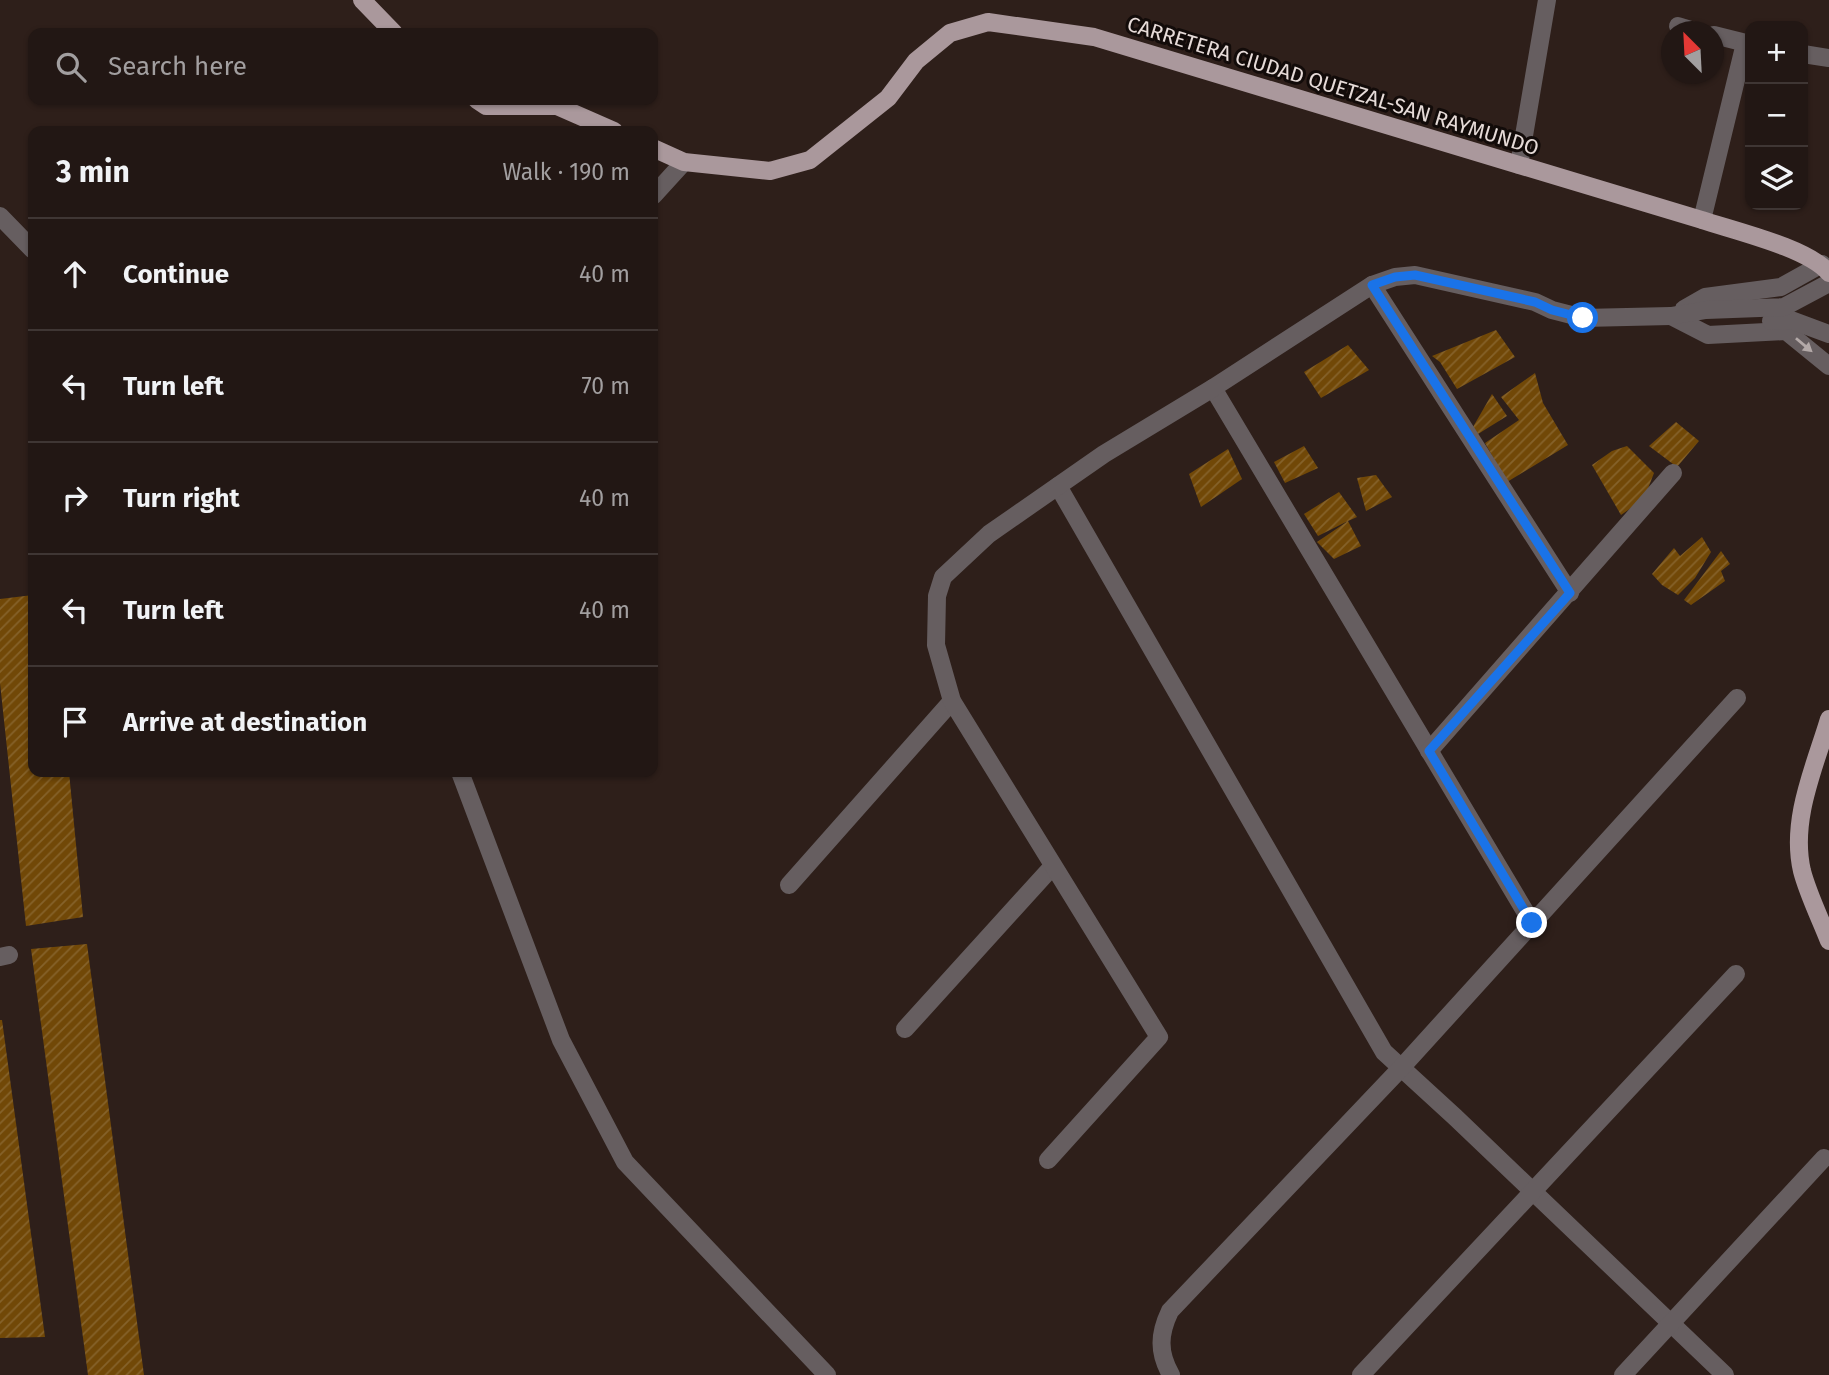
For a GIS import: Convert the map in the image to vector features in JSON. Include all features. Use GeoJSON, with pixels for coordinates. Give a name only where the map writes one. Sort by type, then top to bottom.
{"type":"FeatureCollection","features":[{"type":"Feature","properties":{"kind":"main road"},"geometry":{"type":"LineString","coordinates":[[362,0],[389,28]]}},
{"type":"Feature","properties":{"kind":"main road","name":"CARRETERA CIUDAD QUETZAL-SAN RAYMUNDO"},"geometry":{"type":"LineString","coordinates":[[658,150],[684,162],[770,171],[810,160],[888,98],[916,61],[950,33],[988,22],[1094,37],[1702,220],[1802,254],[1825,269]]}},
{"type":"Feature","properties":{"kind":"main road"},"geometry":{"type":"LineString","coordinates":[[484,105],[557,106],[603,126]]}},
{"type":"Feature","properties":{"kind":"main road"},"geometry":{"type":"LineString","coordinates":[[1829,719],[1803,806],[1799,840],[1802,872],[1829,941]]}},
{"type":"Feature","properties":{"kind":"street"},"geometry":{"type":"LineString","coordinates":[[1519,165],[1547,0]]}},
{"type":"Feature","properties":{"kind":"street"},"geometry":{"type":"LineString","coordinates":[[1724,39],[1745,44]]}},
{"type":"Feature","properties":{"kind":"street"},"geometry":{"type":"LineString","coordinates":[[1702,220],[1745,52]]}},
{"type":"Feature","properties":{"kind":"street"},"geometry":{"type":"LineString","coordinates":[[1808,55],[1829,58]]}},
{"type":"Feature","properties":{"kind":"street"},"geometry":{"type":"LineString","coordinates":[[658,191],[684,162]]}},
{"type":"Feature","properties":{"kind":"street"},"geometry":{"type":"LineString","coordinates":[[0,216],[28,245]]}},
{"type":"Feature","properties":{"kind":"street"},"geometry":{"type":"LineString","coordinates":[[1671,316],[1705,297],[1781,287],[1825,269]]}},
{"type":"Feature","properties":{"kind":"street"},"geometry":{"type":"LineString","coordinates":[[1048,1160],[1159,1037],[952,701],[936,645],[937,596],[943,577],[989,534],[1104,454],[1213,388],[1372,285],[1395,277],[1415,275],[1535,302],[1552,310],[1583,318],[1671,316],[1706,310],[1784,307],[1829,283]]}},
{"type":"Feature","properties":{"kind":"street"},"geometry":{"type":"LineString","coordinates":[[1372,285],[1570,593]]}},
{"type":"Feature","properties":{"kind":"street"},"geometry":{"type":"LineString","coordinates":[[1671,316],[1707,327],[1791,320],[1829,334]]}},
{"type":"Feature","properties":{"kind":"street"},"geometry":{"type":"LineString","coordinates":[[1671,316],[1708,335],[1786,331],[1829,366]]}},
{"type":"Feature","properties":{"kind":"street"},"geometry":{"type":"LineString","coordinates":[[1213,388],[1532,923]]}},
{"type":"Feature","properties":{"kind":"street"},"geometry":{"type":"LineString","coordinates":[[1429,751],[1673,473]]}},
{"type":"Feature","properties":{"kind":"street"},"geometry":{"type":"LineString","coordinates":[[1058,486],[1384,1052],[1725,1375]]}},
{"type":"Feature","properties":{"kind":"street"},"geometry":{"type":"LineString","coordinates":[[1171,1375],[1161,1347],[1162,1329],[1170,1311],[1401,1068],[1737,698]]}},
{"type":"Feature","properties":{"kind":"street"},"geometry":{"type":"LineString","coordinates":[[789,884],[952,701]]}},
{"type":"Feature","properties":{"kind":"street"},"geometry":{"type":"LineString","coordinates":[[462,777],[561,1040],[625,1162],[827,1375]]}},
{"type":"Feature","properties":{"kind":"street"},"geometry":{"type":"LineString","coordinates":[[905,1029],[1052,867]]}},
{"type":"Feature","properties":{"kind":"street"},"geometry":{"type":"LineString","coordinates":[[1361,1375],[1736,974]]}},
{"type":"Feature","properties":{"kind":"street"},"geometry":{"type":"LineString","coordinates":[[1623,1375],[1824,1158]]}},
{"type":"Feature","properties":{"kind":"building"},"geometry":{"type":"Polygon","coordinates":[[[1496,330],[1515,357],[1457,389],[1440,362],[1432,356],[1496,330]]]}},
{"type":"Feature","properties":{"kind":"building"},"geometry":{"type":"Polygon","coordinates":[[[1348,345],[1369,370],[1321,398],[1304,372],[1348,345]]]}},
{"type":"Feature","properties":{"kind":"building"},"geometry":{"type":"Polygon","coordinates":[[[1535,373],[1543,403],[1568,445],[1507,482],[1485,443],[1519,420],[1501,397],[1535,373]]]}},
{"type":"Feature","properties":{"kind":"building"},"geometry":{"type":"Polygon","coordinates":[[[1492,394],[1507,416],[1478,434],[1473,427],[1492,394]]]}},
{"type":"Feature","properties":{"kind":"building"},"geometry":{"type":"Polygon","coordinates":[[[1676,422],[1699,441],[1677,467],[1649,446],[1676,422]]]}},
{"type":"Feature","properties":{"kind":"building"},"geometry":{"type":"Polygon","coordinates":[[[1304,446],[1318,468],[1285,483],[1274,462],[1304,446]]]}},
{"type":"Feature","properties":{"kind":"building"},"geometry":{"type":"Polygon","coordinates":[[[1627,446],[1654,473],[1644,499],[1621,515],[1592,465],[1612,451],[1627,446]]]}},
{"type":"Feature","properties":{"kind":"building"},"geometry":{"type":"Polygon","coordinates":[[[1228,449],[1242,479],[1201,507],[1189,474],[1228,449]]]}},
{"type":"Feature","properties":{"kind":"building"},"geometry":{"type":"Polygon","coordinates":[[[1376,475],[1392,497],[1366,511],[1357,478],[1376,475]]]}},
{"type":"Feature","properties":{"kind":"building"},"geometry":{"type":"Polygon","coordinates":[[[1339,492],[1357,517],[1318,536],[1304,514],[1339,492]]]}},
{"type":"Feature","properties":{"kind":"building"},"geometry":{"type":"Polygon","coordinates":[[[1348,521],[1361,546],[1334,559],[1317,542],[1348,521]]]}},
{"type":"Feature","properties":{"kind":"building"},"geometry":{"type":"Polygon","coordinates":[[[1702,537],[1711,552],[1695,578],[1678,595],[1662,585],[1652,574],[1674,548],[1680,556],[1702,537]]]}},
{"type":"Feature","properties":{"kind":"building"},"geometry":{"type":"Polygon","coordinates":[[[1721,551],[1730,564],[1721,571],[1725,581],[1691,605],[1684,600],[1721,551]]]}},
{"type":"Feature","properties":{"kind":"building"},"geometry":{"type":"Polygon","coordinates":[[[28,596],[28,777],[69,777],[83,917],[26,926],[0,683],[0,599],[28,596]]]}},
{"type":"Feature","properties":{"kind":"building"},"geometry":{"type":"Polygon","coordinates":[[[87,944],[144,1375],[88,1375],[31,949],[87,944]]]}},
{"type":"Feature","properties":{"kind":"building"},"geometry":{"type":"Polygon","coordinates":[[[2,1020],[45,1337],[0,1338],[2,1020]]]}},
{"type":"Feature","properties":{"kind":"route"},"geometry":{"type":"LineString","coordinates":[[1532,923],[1429,751],[1570,593],[1372,285],[1395,277],[1415,275],[1535,302],[1552,310],[1583,318]]}}]}
